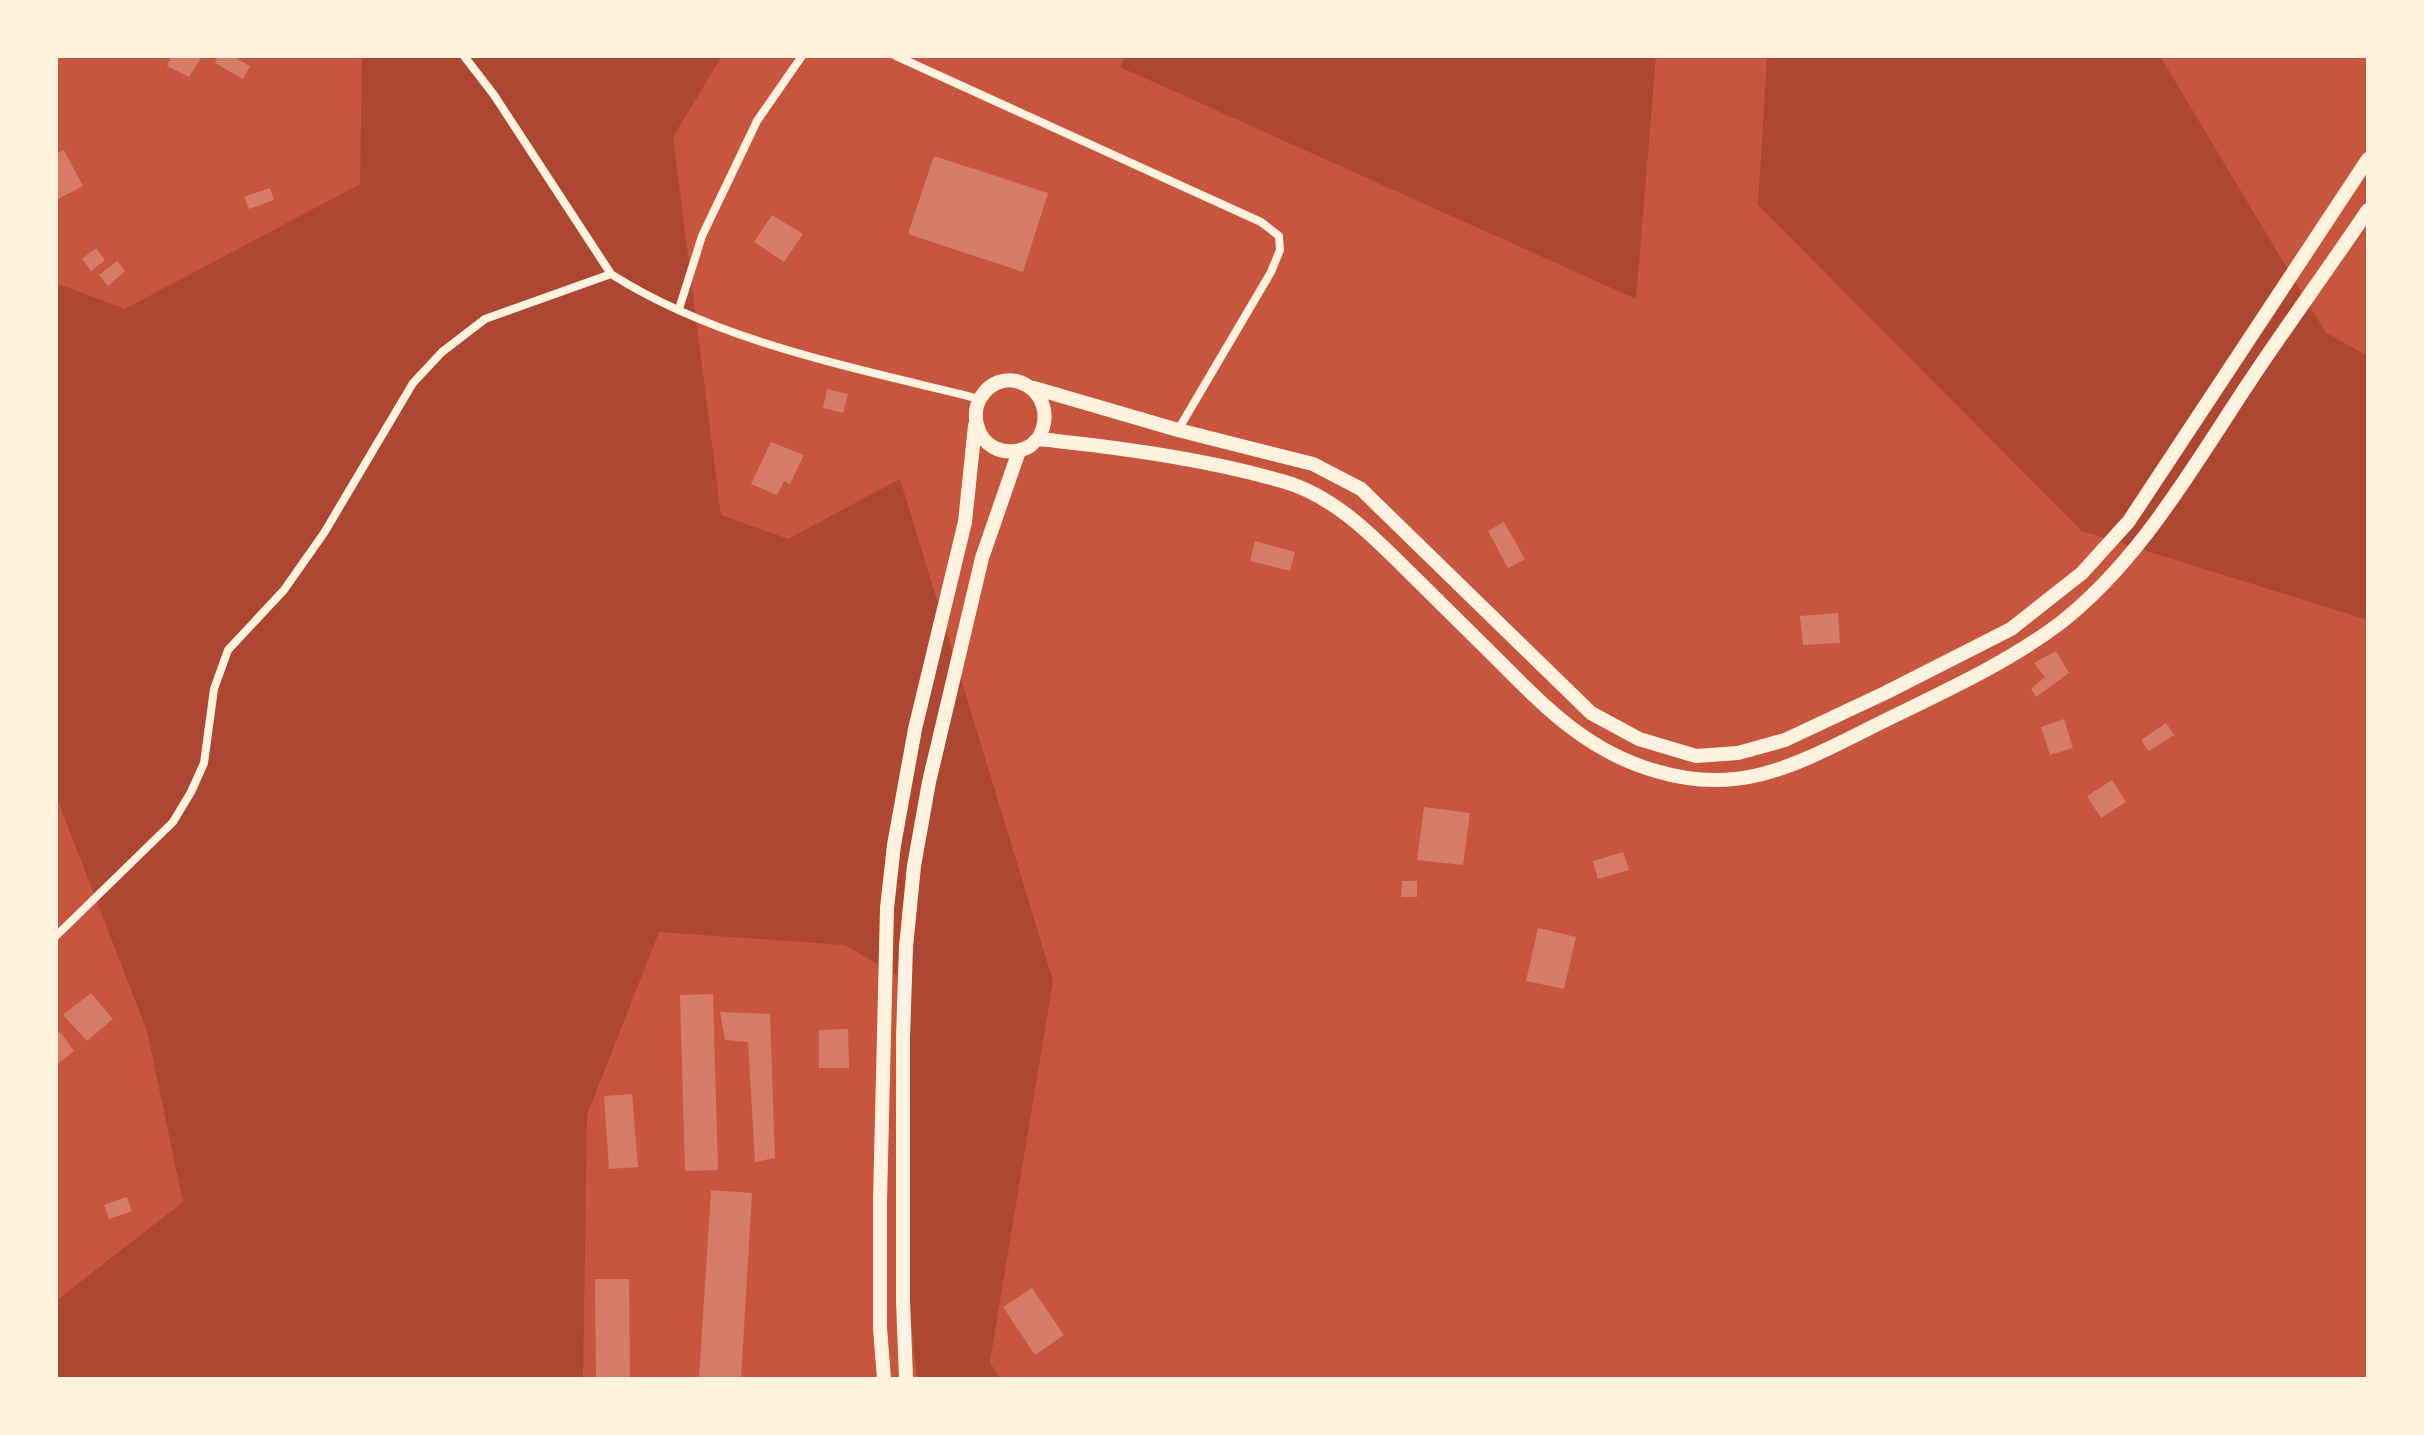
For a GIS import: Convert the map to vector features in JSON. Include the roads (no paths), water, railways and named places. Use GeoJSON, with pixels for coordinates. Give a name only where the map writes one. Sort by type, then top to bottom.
{"type":"FeatureCollection","features":[{"type":"Feature","properties":{"kind":"street"},"geometry":{"type":"LineString","coordinates":[[464,56],[494,95],[611,274],[640,293],[766,344],[980,399]]}},
{"type":"Feature","properties":{"kind":"street"},"geometry":{"type":"LineString","coordinates":[[679,309],[702,236],[750,135],[802,56]]}},
{"type":"Feature","properties":{"kind":"street"},"geometry":{"type":"LineString","coordinates":[[896,56],[1261,222],[1279,236],[1280,250],[1271,272],[1178,430]]}},
{"type":"Feature","properties":{"kind":"street"},"geometry":{"type":"LineString","coordinates":[[884,1379],[880,1328],[880,1201],[887,908],[894,845],[915,729],[965,522],[976,410],[987,390],[1008,381],[1178,430],[1313,464],[1361,489],[1591,713],[1639,739],[1696,756],[1738,753],[1785,740],[2011,629],[2082,573],[2129,521],[2368,159]]}},
{"type":"Feature","properties":{"kind":"street"},"geometry":{"type":"LineString","coordinates":[[1038,439],[1219,464],[1289,482],[1341,509],[1378,541],[1544,705],[1582,738],[1617,757],[1651,770],[1692,781],[1729,781],[1801,762],[2017,652],[2059,623],[2102,584],[2170,503],[2281,335],[2367,215]]}},
{"type":"Feature","properties":{"kind":"street"},"geometry":{"type":"LineString","coordinates":[[56,936],[173,822],[204,763],[214,689],[228,650],[284,590],[324,533],[413,383],[442,352],[485,319],[611,274]]}},
{"type":"Feature","properties":{"kind":"street"},"geometry":{"type":"LineString","coordinates":[[976,421],[979,433],[996,449],[1019,451],[1038,439],[1047,417],[1045,405],[1030,386]]}},
{"type":"Feature","properties":{"kind":"street"},"geometry":{"type":"LineString","coordinates":[[906,1379],[903,1038],[906,947],[914,866],[932,768],[982,558],[1019,451]]}}]}
